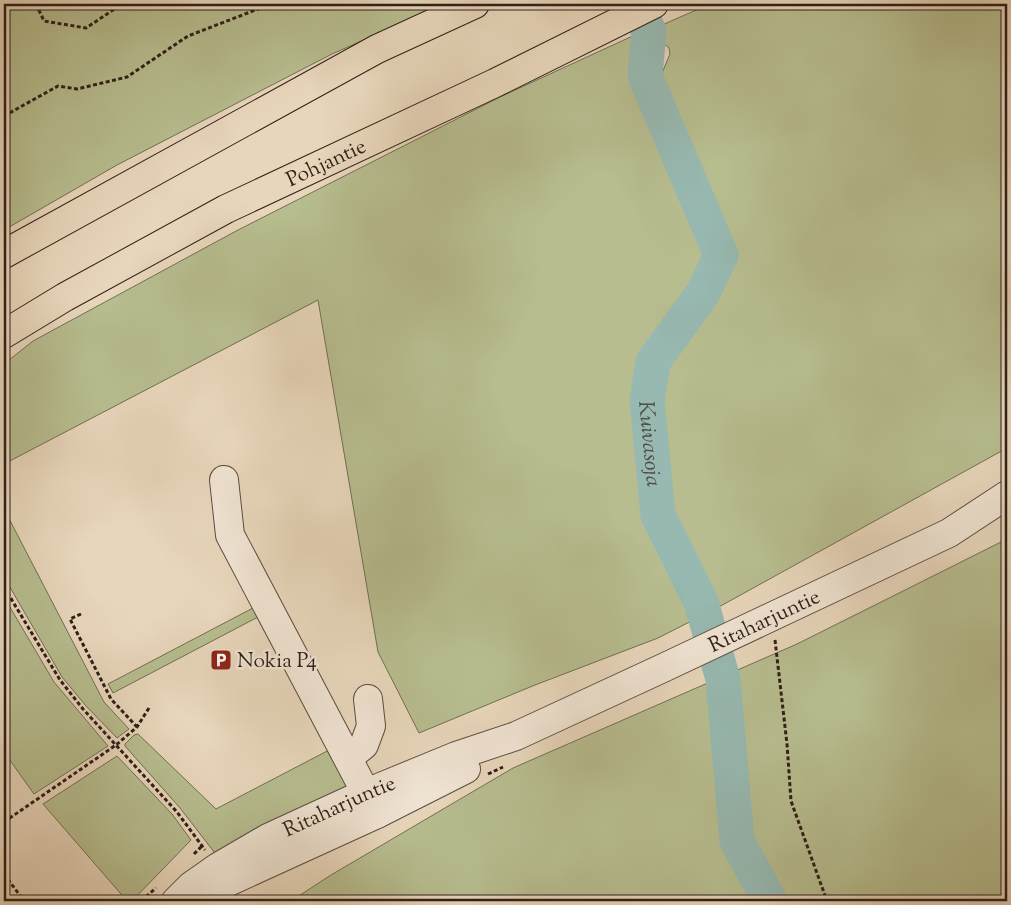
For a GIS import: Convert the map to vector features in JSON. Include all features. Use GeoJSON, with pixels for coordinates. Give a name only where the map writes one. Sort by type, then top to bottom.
{"type":"FeatureCollection","features":[{"type":"Feature","properties":{"kind":"highway"},"geometry":{"type":"LineString","coordinates":[[4,254],[377,49],[475,4]]}},
{"type":"Feature","properties":{"kind":"highway","name":"Pohjantie"},"geometry":{"type":"LineString","coordinates":[[4,334],[65,297],[226,209],[495,83],[654,4]]}},
{"type":"Feature","properties":{"kind":"street"},"geometry":{"type":"LineString","coordinates":[[224,480],[230,535],[372,803]]}},
{"type":"Feature","properties":{"kind":"street","name":"Ritaharjuntie"},"geometry":{"type":"LineString","coordinates":[[198,901],[226,883],[456,756],[516,736],[663,668],[771,628],[949,533],[1007,495]]}},
{"type":"Feature","properties":{"kind":"street"},"geometry":{"type":"LineString","coordinates":[[348,758],[364,744],[371,726],[368,699]]}},
{"type":"Feature","properties":{"kind":"street","name":"Ritaharjuntie"},"geometry":{"type":"LineString","coordinates":[[176,901],[190,886],[218,867],[268,838],[372,803]]}},
{"type":"Feature","properties":{"kind":"path"},"geometry":{"type":"LineString","coordinates":[[36,4],[44,21],[86,28],[122,4]]}},
{"type":"Feature","properties":{"kind":"path"},"geometry":{"type":"LineString","coordinates":[[4,116],[58,86],[77,89],[127,77],[188,36],[271,4]]}},
{"type":"Feature","properties":{"kind":"path"},"geometry":{"type":"LineString","coordinates":[[4,588],[60,680],[177,812],[218,867]]}},
{"type":"Feature","properties":{"kind":"path"},"geometry":{"type":"LineString","coordinates":[[81,614],[70,620],[111,699],[137,727]]}},
{"type":"Feature","properties":{"kind":"path"},"geometry":{"type":"LineString","coordinates":[[771,628],[787,744],[790,801],[827,901]]}},
{"type":"Feature","properties":{"kind":"path"},"geometry":{"type":"LineString","coordinates":[[4,822],[116,745],[137,727],[149,708]]}},
{"type":"Feature","properties":{"kind":"path"},"geometry":{"type":"LineString","coordinates":[[4,874],[24,901]]}},
{"type":"Feature","properties":{"kind":"green space"},"geometry":{"type":"Polygon","coordinates":[[[4,4],[445,4],[332,54],[117,165],[4,230],[4,4]]]}},
{"type":"Feature","properties":{"kind":"green space"},"geometry":{"type":"Polygon","coordinates":[[[710,4],[1007,4],[1007,448],[717,608],[658,638],[535,685],[419,733],[378,652],[318,300],[4,464],[4,364],[33,341],[238,230],[502,96],[637,34],[643,48],[637,67],[638,76],[659,129],[664,150],[680,143],[663,83],[662,73],[670,54],[669,48],[661,41],[655,28],[710,4]]]}},
{"type":"Feature","properties":{"kind":"green space"},"geometry":{"type":"Polygon","coordinates":[[[4,509],[104,702],[129,729],[117,738],[86,706],[62,677],[4,577],[4,509]]]}},
{"type":"Feature","properties":{"kind":"green space"},"geometry":{"type":"Polygon","coordinates":[[[1007,539],[1007,901],[291,901],[331,875],[513,768],[797,644],[1007,539]]]}},
{"type":"Feature","properties":{"kind":"green space"},"geometry":{"type":"Polygon","coordinates":[[[4,597],[54,682],[108,746],[34,794],[4,752],[4,597]]]}},
{"type":"Feature","properties":{"kind":"green space"},"geometry":{"type":"Polygon","coordinates":[[[253,608],[258,617],[113,693],[108,684],[253,608]]]}},
{"type":"Feature","properties":{"kind":"green space"},"geometry":{"type":"Polygon","coordinates":[[[138,734],[216,809],[331,749],[347,784],[346,791],[218,857],[180,808],[125,746],[134,735],[138,734]]]}},
{"type":"Feature","properties":{"kind":"green space"},"geometry":{"type":"Polygon","coordinates":[[[117,756],[172,814],[191,840],[132,901],[127,901],[43,804],[117,756]]]}},
{"type":"Feature","properties":{"kind":"waterway","name":"Kuivasoja"},"geometry":{"type":"LineString","coordinates":[[636,4],[649,31],[645,76],[721,255],[703,293],[653,362],[647,400],[658,515],[701,602],[723,679],[737,841],[770,901]]}},
{"type":"Feature","properties":{"kind":"place","name":"Nokia P4"},"geometry":{"type":"Point","coordinates":[221,660]}}]}
